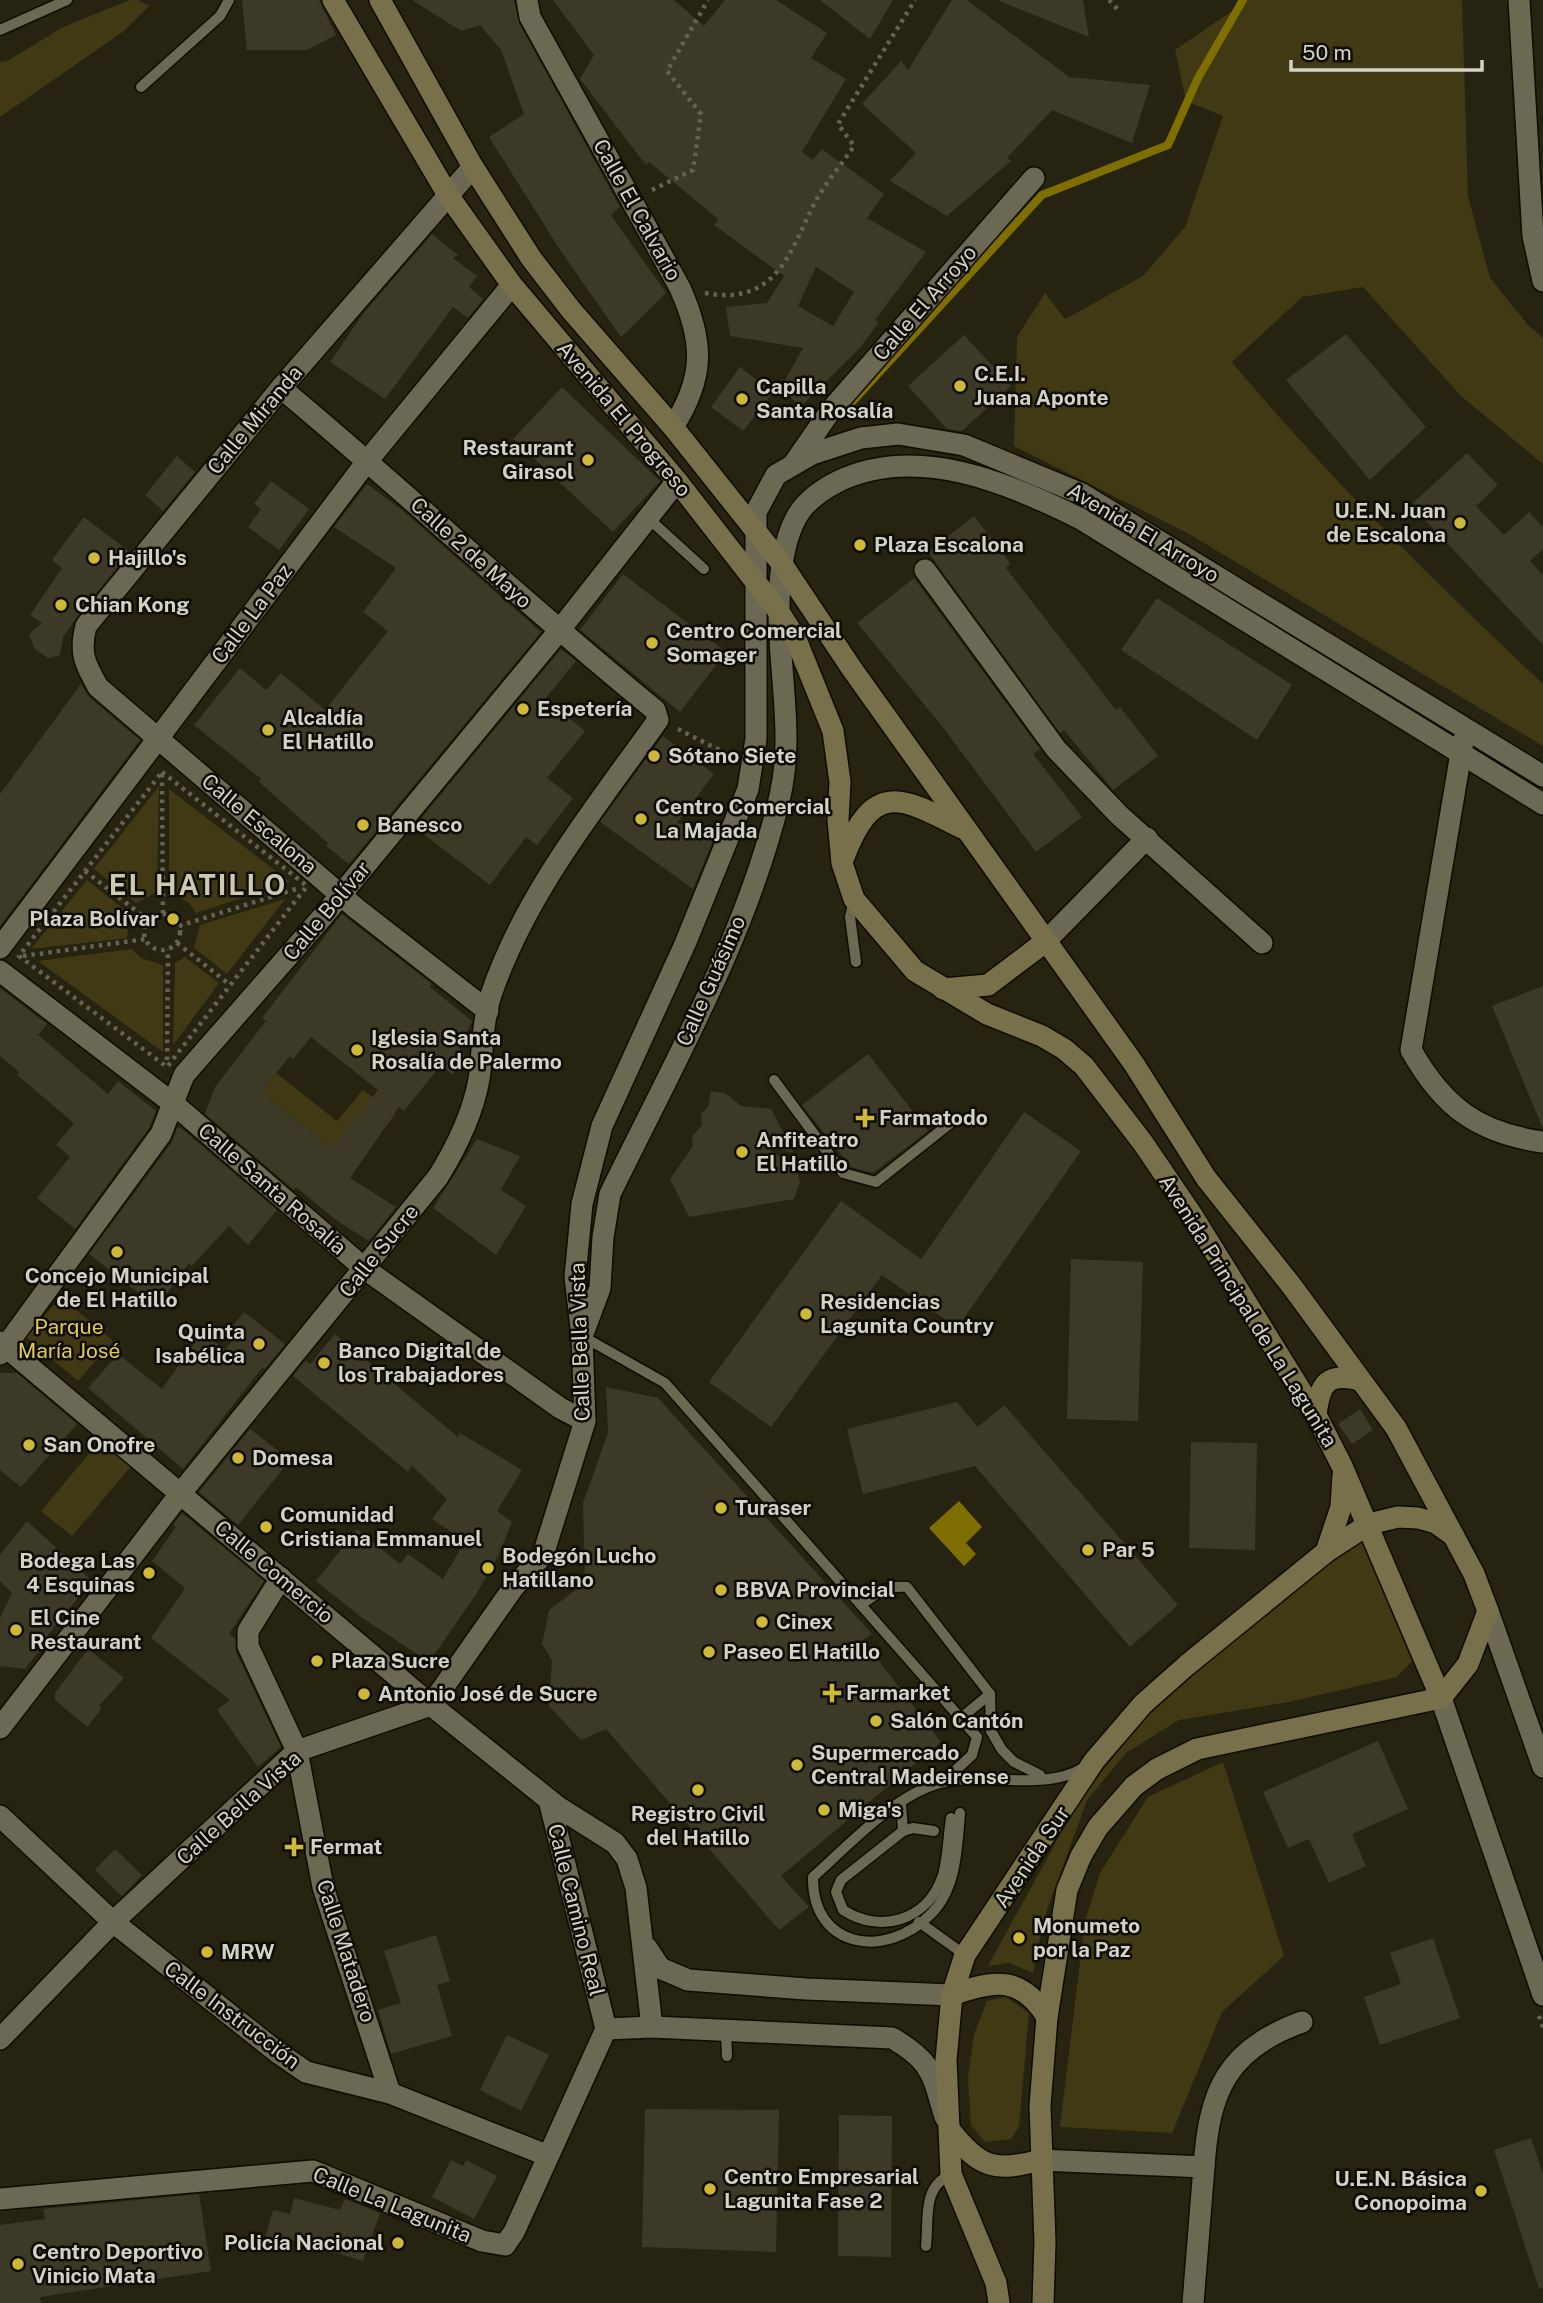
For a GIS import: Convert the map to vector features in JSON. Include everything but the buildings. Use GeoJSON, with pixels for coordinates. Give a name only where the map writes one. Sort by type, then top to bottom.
{"type":"FeatureCollection","features":[{"type":"Feature","properties":{"kind":"street","name":"Avenida El Progreso"},"geometry":{"type":"LineString","coordinates":[[333,0],[448,195],[512,285],[677,481],[779,612],[804,656],[833,731],[840,782],[838,820],[842,863]]}},
{"type":"Feature","properties":{"kind":"street","name":"Avenida El Progreso"},"geometry":{"type":"LineString","coordinates":[[380,0],[472,167],[531,258],[570,310],[673,427],[757,531],[967,831]]}},
{"type":"Feature","properties":{"kind":"street","name":"Calle El Calvario"},"geometry":{"type":"LineString","coordinates":[[527,0],[530,16],[680,288],[694,320],[700,352],[692,389],[673,427]]}},
{"type":"Feature","properties":{"kind":"street"},"geometry":{"type":"LineString","coordinates":[[1519,0],[1533,236],[1543,281]]}},
{"type":"Feature","properties":{"kind":"street","name":"Calle Miranda"},"geometry":{"type":"LineString","coordinates":[[98,687],[82,659],[86,626],[281,388],[472,167]]}},
{"type":"Feature","properties":{"kind":"street","name":"Calle El Arroyo"},"geometry":{"type":"LineString","coordinates":[[794,464],[831,410],[1034,178]]}},
{"type":"Feature","properties":{"kind":"street","name":"Calle La Paz"},"geometry":{"type":"LineString","coordinates":[[9,952],[160,740],[368,460],[512,285]]}},
{"type":"Feature","properties":{"kind":"street","name":"Calle 2 de Mayo"},"geometry":{"type":"LineString","coordinates":[[281,388],[368,460],[558,632],[655,710],[658,720]]}},
{"type":"Feature","properties":{"kind":"street","name":"Avenida El Arroyo"},"geometry":{"type":"LineString","coordinates":[[755,581],[756,512],[764,491],[776,474],[844,442],[873,436],[898,434],[964,445],[1082,494],[1543,776]]}},
{"type":"Feature","properties":{"kind":"street","name":"Avenida El Arroyo"},"geometry":{"type":"LineString","coordinates":[[779,612],[782,564],[795,519],[805,506],[832,485],[869,469],[909,465],[985,479],[1039,498],[1081,519],[1543,804]]}},
{"type":"Feature","properties":{"kind":"street","name":"Calle Bolívar"},"geometry":{"type":"LineString","coordinates":[[2,1348],[161,1134],[175,1105],[184,1075],[342,894],[558,632],[677,481]]}},
{"type":"Feature","properties":{"kind":"street"},"geometry":{"type":"LineString","coordinates":[[925,570],[1056,749],[1119,815],[1262,943]]}},
{"type":"Feature","properties":{"kind":"street","name":"Calle Bella Vista"},"geometry":{"type":"LineString","coordinates":[[0,2039],[113,1922],[297,1751],[431,1705],[513,1588],[543,1555],[585,1421],[582,1336],[575,1277],[582,1204],[601,1126],[698,912],[748,789],[756,739],[755,581]]}},
{"type":"Feature","properties":{"kind":"street","name":"Calle Guásimo"},"geometry":{"type":"LineString","coordinates":[[582,1336],[600,1288],[603,1237],[610,1194],[740,920],[780,796],[785,769],[785,735],[779,612]]}},
{"type":"Feature","properties":{"kind":"street","name":"Calle Escalona"},"geometry":{"type":"LineString","coordinates":[[98,687],[342,894],[488,1011]]}},
{"type":"Feature","properties":{"kind":"street","name":"Calle Sucre"},"geometry":{"type":"LineString","coordinates":[[0,1728],[180,1494],[414,1210],[453,1152],[478,1083],[488,1011],[522,920],[550,872],[658,720]]}},
{"type":"Feature","properties":{"kind":"street"},"geometry":{"type":"LineString","coordinates":[[1466,729],[1411,1051],[1429,1083],[1456,1109],[1508,1137],[1543,1143]]}},
{"type":"Feature","properties":{"kind":"street"},"geometry":{"type":"LineString","coordinates":[[842,863],[863,816],[891,802],[921,807],[967,831]]}},
{"type":"Feature","properties":{"kind":"street","name":"Avenida Principal de La Lagunita"},"geometry":{"type":"LineString","coordinates":[[967,831],[1134,1064],[1206,1178],[1396,1428],[1474,1574],[1543,1767]]}},
{"type":"Feature","properties":{"kind":"street"},"geometry":{"type":"LineString","coordinates":[[941,989],[969,989],[988,985],[1045,942],[1147,838]]}},
{"type":"Feature","properties":{"kind":"street","name":"Avenida Principal de La Lagunita"},"geometry":{"type":"LineString","coordinates":[[842,863],[854,900],[915,971],[986,1014],[1042,1036],[1084,1066],[1143,1143],[1192,1215],[1298,1391],[1316,1415],[1369,1524],[1441,1698],[1539,2000]]}},
{"type":"Feature","properties":{"kind":"street","name":"Calle Santa Rosalía"},"geometry":{"type":"LineString","coordinates":[[0,971],[175,1105],[365,1269],[560,1408],[585,1421]]}},
{"type":"Feature","properties":{"kind":"street","name":"Calle Comercio"},"geometry":{"type":"LineString","coordinates":[[2,1348],[431,1705],[550,1800]]}},
{"type":"Feature","properties":{"kind":"street"},"geometry":{"type":"LineString","coordinates":[[1316,1415],[1319,1392],[1329,1380],[1345,1376],[1360,1380]]}},
{"type":"Feature","properties":{"kind":"street"},"geometry":{"type":"LineString","coordinates":[[1326,1552],[1341,1507],[1342,1466]]}},
{"type":"Feature","properties":{"kind":"street"},"geometry":{"type":"LineString","coordinates":[[1369,1524],[1398,1517],[1418,1518],[1436,1523],[1456,1538]]}},
{"type":"Feature","properties":{"kind":"street","name":"Avenida Sur"},"geometry":{"type":"LineString","coordinates":[[999,2303],[996,2283],[951,2174],[946,2060],[952,1995],[965,1955],[1094,1761],[1143,1704],[1326,1552],[1369,1524]]}},
{"type":"Feature","properties":{"kind":"street","name":"Calle Matadero"},"geometry":{"type":"LineString","coordinates":[[281,1578],[248,1631],[247,1638],[297,1751],[323,1887],[390,2093]]}},
{"type":"Feature","properties":{"kind":"street"},"geometry":{"type":"LineString","coordinates":[[1441,1698],[1468,1664],[1488,1611]]}},
{"type":"Feature","properties":{"kind":"street","name":"Avenida Sur"},"geometry":{"type":"LineString","coordinates":[[1043,2303],[1045,2242],[1040,2160],[1047,2017],[1067,1890],[1081,1856],[1098,1827],[1134,1786],[1157,1769],[1197,1749],[1441,1698]]}},
{"type":"Feature","properties":{"kind":"street","name":"Calle Camino Real"},"geometry":{"type":"LineString","coordinates":[[550,1800],[615,1843],[627,1859],[636,1888],[644,1940],[652,2027]]}},
{"type":"Feature","properties":{"kind":"street","name":"Calle Camino Real"},"geometry":{"type":"LineString","coordinates":[[550,1800],[606,2029]]}},
{"type":"Feature","properties":{"kind":"street","name":"Calle Instrucción"},"geometry":{"type":"LineString","coordinates":[[0,1816],[113,1922],[306,2072],[390,2093],[546,2155]]}},
{"type":"Feature","properties":{"kind":"street","name":"Calle Camino Real"},"geometry":{"type":"LineString","coordinates":[[644,1940],[660,1968],[688,1980],[818,1990],[952,1995]]}},
{"type":"Feature","properties":{"kind":"street"},"geometry":{"type":"LineString","coordinates":[[952,1995],[986,1982],[1008,1984],[1031,1997],[1047,2017]]}},
{"type":"Feature","properties":{"kind":"street"},"geometry":{"type":"LineString","coordinates":[[1194,2303],[1207,2122],[1215,2097],[1228,2074],[1248,2051],[1269,2034],[1302,2022]]}},
{"type":"Feature","properties":{"kind":"street"},"geometry":{"type":"LineString","coordinates":[[606,2029],[652,2027],[892,2038],[912,2050],[929,2067],[950,2130],[979,2161],[1009,2168],[1040,2160],[1204,2167]]}},
{"type":"Feature","properties":{"kind":"street","name":"Calle La Lagunita"},"geometry":{"type":"LineString","coordinates":[[0,2199],[313,2171],[482,2241],[505,2245],[514,2232],[546,2155],[606,2029]]}},
{"type":"Feature","properties":{"kind":"lane"},"geometry":{"type":"LineString","coordinates":[[0,30],[67,0]]}},
{"type":"Feature","properties":{"kind":"lane"},"geometry":{"type":"LineString","coordinates":[[141,87],[220,16],[229,0]]}},
{"type":"Feature","properties":{"kind":"lane"},"geometry":{"type":"LineString","coordinates":[[648,518],[704,569]]}},
{"type":"Feature","properties":{"kind":"lane"},"geometry":{"type":"LineString","coordinates":[[854,900],[850,917],[856,962]]}},
{"type":"Feature","properties":{"kind":"lane"},"geometry":{"type":"LineString","coordinates":[[774,1080],[843,1173],[876,1182],[953,1121]]}},
{"type":"Feature","properties":{"kind":"lane"},"geometry":{"type":"LineString","coordinates":[[582,1336],[664,1383],[977,1737],[976,1747],[966,1764],[943,1782],[922,1790],[878,1820],[813,1877],[813,1897],[817,1910],[833,1928],[865,1944],[898,1938],[931,1914],[945,1892],[954,1867],[956,1815],[942,1876],[923,1906],[911,1916],[886,1923],[861,1920],[842,1910],[836,1892],[841,1880],[903,1831],[913,1828],[934,1831]]}},
{"type":"Feature","properties":{"kind":"lane"},"geometry":{"type":"LineString","coordinates":[[861,1605],[883,1589],[907,1587],[990,1693],[991,1731],[1002,1749],[1029,1772],[1049,1778]]}},
{"type":"Feature","properties":{"kind":"lane"},"geometry":{"type":"LineString","coordinates":[[961,1718],[990,1693]]}},
{"type":"Feature","properties":{"kind":"lane"},"geometry":{"type":"LineString","coordinates":[[943,1782],[1049,1778],[1076,1773],[1094,1761]]}},
{"type":"Feature","properties":{"kind":"lane"},"geometry":{"type":"LineString","coordinates":[[901,1804],[903,1831]]}},
{"type":"Feature","properties":{"kind":"lane"},"geometry":{"type":"LineString","coordinates":[[919,1922],[965,1955]]}},
{"type":"Feature","properties":{"kind":"lane"},"geometry":{"type":"LineString","coordinates":[[726,2030],[727,2056]]}},
{"type":"Feature","properties":{"kind":"lane"},"geometry":{"type":"LineString","coordinates":[[926,2246],[931,2190],[937,2181],[951,2174]]}},
{"type":"Feature","properties":{"kind":"path"},"geometry":{"type":"LineString","coordinates":[[632,200],[693,170],[701,114],[667,71],[708,0]]}},
{"type":"Feature","properties":{"kind":"path"},"geometry":{"type":"LineString","coordinates":[[680,288],[713,295],[747,292],[768,284],[784,263],[815,202],[854,146],[838,124],[915,0]]}},
{"type":"Feature","properties":{"kind":"path"},"geometry":{"type":"LineString","coordinates":[[1108,0],[1121,12]]}},
{"type":"Feature","properties":{"kind":"path"},"geometry":{"type":"LineString","coordinates":[[658,720],[752,766]]}},
{"type":"Feature","properties":{"kind":"path"},"geometry":{"type":"LineString","coordinates":[[9,952],[85,871],[162,772]]}},
{"type":"Feature","properties":{"kind":"path"},"geometry":{"type":"LineString","coordinates":[[162,772],[307,886]]}},
{"type":"Feature","properties":{"kind":"path"},"geometry":{"type":"LineString","coordinates":[[162,772],[163,914]]}},
{"type":"Feature","properties":{"kind":"path"},"geometry":{"type":"LineString","coordinates":[[85,871],[148,920]]}},
{"type":"Feature","properties":{"kind":"path"},"geometry":{"type":"LineString","coordinates":[[167,1068],[307,886]]}},
{"type":"Feature","properties":{"kind":"path"},"geometry":{"type":"LineString","coordinates":[[179,926],[307,886]]}},
{"type":"Feature","properties":{"kind":"path"},"geometry":{"type":"LineString","coordinates":[[163,914],[173,917],[179,926],[177,943],[168,949],[158,949],[146,939],[144,929],[148,920],[163,914]]}},
{"type":"Feature","properties":{"kind":"path"},"geometry":{"type":"LineString","coordinates":[[9,952],[146,939]]}},
{"type":"Feature","properties":{"kind":"path"},"geometry":{"type":"LineString","coordinates":[[177,943],[229,984]]}},
{"type":"Feature","properties":{"kind":"path"},"geometry":{"type":"LineString","coordinates":[[167,1068],[168,949]]}},
{"type":"Feature","properties":{"kind":"path"},"geometry":{"type":"LineString","coordinates":[[9,952],[167,1068]]}},
{"type":"Feature","properties":{"kind":"path"},"geometry":{"type":"LineString","coordinates":[[1539,2000],[1543,2028]]}},
{"type":"Feature","properties":{"kind":"green space"},"geometry":{"type":"Polygon","coordinates":[[[130,0],[138,0],[149,6],[124,31],[0,117],[0,62],[7,61],[63,27],[130,0]]]}},
{"type":"Feature","properties":{"kind":"green space"},"geometry":{"type":"Polygon","coordinates":[[[1248,0],[1462,0],[1468,196],[1490,278],[1528,325],[1543,338],[1543,464],[1461,396],[1363,287],[1302,297],[1232,362],[1268,405],[1383,527],[1543,684],[1543,746],[1189,534],[1014,446],[1017,337],[1045,293],[1065,319],[1143,276],[1185,227],[1223,116],[1186,101],[1175,50],[1248,0]]]}},
{"type":"Feature","properties":{"kind":"green space"},"geometry":{"type":"Polygon","coordinates":[[[159,786],[157,892],[136,903],[94,869],[159,786]]]}},
{"type":"Feature","properties":{"kind":"green space"},"geometry":{"type":"Polygon","coordinates":[[[169,789],[290,882],[196,913],[189,903],[169,892],[169,789]]]}},
{"type":"Feature","properties":{"kind":"green space"},"geometry":{"type":"Polygon","coordinates":[[[87,880],[129,913],[127,938],[31,949],[87,880]]]}},
{"type":"Feature","properties":{"kind":"green space"},"geometry":{"type":"Polygon","coordinates":[[[285,899],[227,974],[194,948],[200,925],[285,899]]]}},
{"type":"Feature","properties":{"kind":"green space"},"geometry":{"type":"Polygon","coordinates":[[[132,949],[141,958],[163,965],[163,1052],[38,961],[132,949]]]}},
{"type":"Feature","properties":{"kind":"green space"},"geometry":{"type":"Polygon","coordinates":[[[185,957],[219,983],[173,1045],[175,963],[185,957]]]}},
{"type":"Feature","properties":{"kind":"green space"},"geometry":{"type":"Polygon","coordinates":[[[276,1073],[337,1121],[363,1090],[395,1115],[382,1131],[332,1148],[261,1092],[276,1073]]]}},
{"type":"Feature","properties":{"kind":"green space","name":"Parque María José"},"geometry":{"type":"Polygon","coordinates":[[[61,1297],[113,1341],[78,1381],[26,1337],[61,1297]]]}},
{"type":"Feature","properties":{"kind":"green space"},"geometry":{"type":"Polygon","coordinates":[[[102,1438],[133,1464],[72,1536],[41,1511],[102,1438]]]}},
{"type":"Feature","properties":{"kind":"green space"},"geometry":{"type":"Polygon","coordinates":[[[1366,1540],[1393,1594],[1413,1660],[1397,1677],[1289,1702],[1179,1720],[1126,1753],[1087,1800],[1044,1918],[1033,1973],[1009,1963],[988,1966],[1078,1802],[1162,1695],[1354,1542],[1366,1540]]]}},
{"type":"Feature","properties":{"kind":"green space"},"geometry":{"type":"Polygon","coordinates":[[[1223,1762],[1284,1956],[1222,2012],[1172,2133],[1060,2127],[1085,1921],[1100,1873],[1148,1797],[1223,1762]]]}},
{"type":"Feature","properties":{"kind":"green space"},"geometry":{"type":"Polygon","coordinates":[[[1006,1997],[1029,2013],[1019,2126],[1011,2139],[985,2142],[971,2125],[968,2078],[974,2034],[987,2001],[1006,1997]]]}},
{"type":"Feature","properties":{"kind":"shaded area"},"geometry":{"type":"Polygon","coordinates":[[[959,1501],[982,1527],[966,1543],[976,1554],[964,1566],[929,1528],[959,1501]]]}},
{"type":"Feature","properties":{"kind":"waterway"},"geometry":{"type":"LineString","coordinates":[[842,413],[1042,195],[1168,145],[1198,78],[1243,0]]}},
{"type":"Feature","properties":{"kind":"place","name":"C.E.I. Juana Aponte"},"geometry":{"type":"Point","coordinates":[960,386]}},
{"type":"Feature","properties":{"kind":"place","name":"Capilla Santa Rosalía"},"geometry":{"type":"Point","coordinates":[742,399]}},
{"type":"Feature","properties":{"kind":"place","name":"Restaurant Girasol"},"geometry":{"type":"Point","coordinates":[588,460]}},
{"type":"Feature","properties":{"kind":"place","name":"U.E.N. Juan de Escalona"},"geometry":{"type":"Point","coordinates":[1460,523]}},
{"type":"Feature","properties":{"kind":"place","name":"Plaza Escalona"},"geometry":{"type":"Point","coordinates":[860,545]}},
{"type":"Feature","properties":{"kind":"place","name":"Hajillo's"},"geometry":{"type":"Point","coordinates":[94,558]}},
{"type":"Feature","properties":{"kind":"place","name":"Chian Kong"},"geometry":{"type":"Point","coordinates":[61,605]}},
{"type":"Feature","properties":{"kind":"place","name":"Centro Comercial Somager"},"geometry":{"type":"Point","coordinates":[652,643]}},
{"type":"Feature","properties":{"kind":"place","name":"Espetería"},"geometry":{"type":"Point","coordinates":[523,709]}},
{"type":"Feature","properties":{"kind":"place","name":"Alcaldía El Hatillo"},"geometry":{"type":"Point","coordinates":[268,730]}},
{"type":"Feature","properties":{"kind":"place","name":"Sótano Siete"},"geometry":{"type":"Point","coordinates":[654,756]}},
{"type":"Feature","properties":{"kind":"place","name":"Centro Comercial La Majada"},"geometry":{"type":"Point","coordinates":[641,819]}},
{"type":"Feature","properties":{"kind":"place","name":"Banesco"},"geometry":{"type":"Point","coordinates":[363,825]}},
{"type":"Feature","properties":{"kind":"place","name":"Plaza Bolívar"},"geometry":{"type":"Point","coordinates":[173,919]}},
{"type":"Feature","properties":{"kind":"place","name":"Iglesia Santa Rosalía de Palermo"},"geometry":{"type":"Point","coordinates":[357,1050]}},
{"type":"Feature","properties":{"kind":"place","name":"Farmatodo"},"geometry":{"type":"Point","coordinates":[865,1118]}},
{"type":"Feature","properties":{"kind":"place","name":"Anfiteatro El Hatillo"},"geometry":{"type":"Point","coordinates":[742,1152]}},
{"type":"Feature","properties":{"kind":"place","name":"Concejo Municipal de El Hatillo"},"geometry":{"type":"Point","coordinates":[117,1252]}},
{"type":"Feature","properties":{"kind":"place","name":"Residencias Lagunita Country"},"geometry":{"type":"Point","coordinates":[806,1314]}},
{"type":"Feature","properties":{"kind":"place","name":"Quinta Isabélica"},"geometry":{"type":"Point","coordinates":[259,1344]}},
{"type":"Feature","properties":{"kind":"place","name":"Banco Digital de los Trabajadores"},"geometry":{"type":"Point","coordinates":[324,1363]}},
{"type":"Feature","properties":{"kind":"place","name":"San Onofre"},"geometry":{"type":"Point","coordinates":[29,1445]}},
{"type":"Feature","properties":{"kind":"place","name":"Domesa"},"geometry":{"type":"Point","coordinates":[238,1458]}},
{"type":"Feature","properties":{"kind":"place","name":"Turaser"},"geometry":{"type":"Point","coordinates":[721,1508]}},
{"type":"Feature","properties":{"kind":"place","name":"Comunidad Cristiana Emmanuel"},"geometry":{"type":"Point","coordinates":[266,1527]}},
{"type":"Feature","properties":{"kind":"place","name":"Par 5"},"geometry":{"type":"Point","coordinates":[1088,1550]}},
{"type":"Feature","properties":{"kind":"place","name":"Bodegón Lucho Hatillano"},"geometry":{"type":"Point","coordinates":[488,1568]}},
{"type":"Feature","properties":{"kind":"place","name":"Bodega Las 4 Esquinas"},"geometry":{"type":"Point","coordinates":[149,1573]}},
{"type":"Feature","properties":{"kind":"place","name":"BBVA Provincial"},"geometry":{"type":"Point","coordinates":[721,1590]}},
{"type":"Feature","properties":{"kind":"place","name":"Cinex"},"geometry":{"type":"Point","coordinates":[762,1622]}},
{"type":"Feature","properties":{"kind":"place","name":"El Cine Restaurant"},"geometry":{"type":"Point","coordinates":[16,1630]}},
{"type":"Feature","properties":{"kind":"place","name":"Paseo El Hatillo"},"geometry":{"type":"Point","coordinates":[709,1652]}},
{"type":"Feature","properties":{"kind":"place","name":"Plaza Sucre"},"geometry":{"type":"Point","coordinates":[317,1661]}},
{"type":"Feature","properties":{"kind":"place","name":"Farmarket"},"geometry":{"type":"Point","coordinates":[832,1693]}},
{"type":"Feature","properties":{"kind":"place","name":"Antonio José de Sucre"},"geometry":{"type":"Point","coordinates":[364,1694]}},
{"type":"Feature","properties":{"kind":"place","name":"Salón Cantón"},"geometry":{"type":"Point","coordinates":[876,1721]}},
{"type":"Feature","properties":{"kind":"place","name":"Supermercado Central Madeirense"},"geometry":{"type":"Point","coordinates":[797,1765]}},
{"type":"Feature","properties":{"kind":"place","name":"Registro Civil del Hatillo"},"geometry":{"type":"Point","coordinates":[698,1790]}},
{"type":"Feature","properties":{"kind":"place","name":"Miga's"},"geometry":{"type":"Point","coordinates":[824,1810]}},
{"type":"Feature","properties":{"kind":"place","name":"Fermat"},"geometry":{"type":"Point","coordinates":[294,1847]}},
{"type":"Feature","properties":{"kind":"place","name":"Monumeto por la Paz"},"geometry":{"type":"Point","coordinates":[1019,1938]}},
{"type":"Feature","properties":{"kind":"place","name":"MRW"},"geometry":{"type":"Point","coordinates":[207,1952]}},
{"type":"Feature","properties":{"kind":"place","name":"Centro Empresarial Lagunita Fase 2"},"geometry":{"type":"Point","coordinates":[710,2189]}},
{"type":"Feature","properties":{"kind":"place","name":"U.E.N. Básica Conopoima"},"geometry":{"type":"Point","coordinates":[1481,2191]}},
{"type":"Feature","properties":{"kind":"place","name":"Policía Nacional"},"geometry":{"type":"Point","coordinates":[398,2243]}},
{"type":"Feature","properties":{"kind":"place","name":"Centro Deportivo Vinicio Mata"},"geometry":{"type":"Point","coordinates":[18,2264]}},
{"type":"Feature","properties":{"kind":"district","name":"EL HATILLO"},"geometry":{"type":"Point","coordinates":[198,885]}}]}
